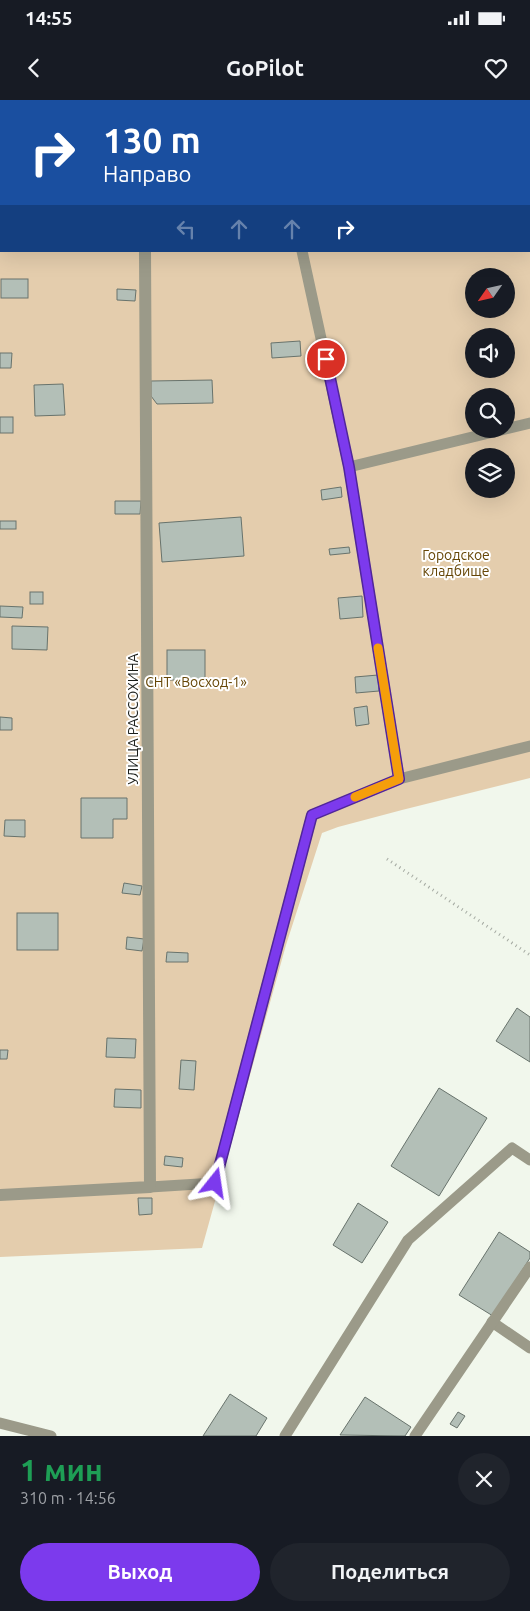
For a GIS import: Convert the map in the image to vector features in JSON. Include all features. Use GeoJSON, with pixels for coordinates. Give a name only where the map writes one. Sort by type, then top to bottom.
{"type":"FeatureCollection","features":[{"type":"Feature","properties":{"kind":"street","name":"УЛИЦА РАССОХИНА"},"geometry":{"type":"LineString","coordinates":[[145,252],[150,1187]]}},
{"type":"Feature","properties":{"kind":"street"},"geometry":{"type":"LineString","coordinates":[[0,1195],[150,1187]]}},
{"type":"Feature","properties":{"kind":"lane"},"geometry":{"type":"LineString","coordinates":[[302,252],[349,467],[399,779]]}},
{"type":"Feature","properties":{"kind":"lane"},"geometry":{"type":"LineString","coordinates":[[349,467],[530,423]]}},
{"type":"Feature","properties":{"kind":"lane"},"geometry":{"type":"LineString","coordinates":[[150,1187],[215,1183],[312,815],[399,779],[530,746]]}},
{"type":"Feature","properties":{"kind":"lane"},"geometry":{"type":"LineString","coordinates":[[285,1436],[408,1240],[512,1148],[530,1160]]}},
{"type":"Feature","properties":{"kind":"lane"},"geometry":{"type":"LineString","coordinates":[[414,1436],[530,1267]]}},
{"type":"Feature","properties":{"kind":"lane"},"geometry":{"type":"LineString","coordinates":[[492,1322],[530,1348]]}},
{"type":"Feature","properties":{"kind":"lane"},"geometry":{"type":"LineString","coordinates":[[0,1423],[51,1436]]}},
{"type":"Feature","properties":{"kind":"path"},"geometry":{"type":"LineString","coordinates":[[387,859],[530,955]]}},
{"type":"Feature","properties":{"kind":"green space","name":"СНТ «Восход-1»"},"geometry":{"type":"Polygon","coordinates":[[[0,252],[530,252],[530,778],[402,810],[322,833],[286,945],[202,1248],[0,1257],[0,252]]]}},
{"type":"Feature","properties":{"kind":"building"},"geometry":{"type":"Polygon","coordinates":[[[1,279],[28,279],[28,298],[1,298],[1,279]]]}},
{"type":"Feature","properties":{"kind":"building"},"geometry":{"type":"Polygon","coordinates":[[[117,289],[136,290],[135,301],[117,300],[117,289]]]}},
{"type":"Feature","properties":{"kind":"building"},"geometry":{"type":"Polygon","coordinates":[[[300,341],[301,356],[272,358],[271,343],[300,341]]]}},
{"type":"Feature","properties":{"kind":"building"},"geometry":{"type":"Polygon","coordinates":[[[0,353],[12,353],[11,368],[0,368],[0,353]]]}},
{"type":"Feature","properties":{"kind":"building"},"geometry":{"type":"Polygon","coordinates":[[[212,380],[213,403],[157,404],[151,396],[151,381],[212,380]]]}},
{"type":"Feature","properties":{"kind":"building"},"geometry":{"type":"Polygon","coordinates":[[[63,384],[65,415],[35,416],[34,385],[63,384]]]}},
{"type":"Feature","properties":{"kind":"building"},"geometry":{"type":"Polygon","coordinates":[[[0,417],[13,417],[13,433],[0,433],[0,417]]]}},
{"type":"Feature","properties":{"kind":"building"},"geometry":{"type":"Polygon","coordinates":[[[341,487],[342,497],[322,500],[321,490],[341,487]]]}},
{"type":"Feature","properties":{"kind":"building"},"geometry":{"type":"Polygon","coordinates":[[[115,501],[141,501],[140,514],[115,514],[115,501]]]}},
{"type":"Feature","properties":{"kind":"building"},"geometry":{"type":"Polygon","coordinates":[[[241,517],[244,556],[162,562],[159,523],[241,517]]]}},
{"type":"Feature","properties":{"kind":"building"},"geometry":{"type":"Polygon","coordinates":[[[0,521],[16,521],[16,529],[0,529],[0,521]]]}},
{"type":"Feature","properties":{"kind":"building"},"geometry":{"type":"Polygon","coordinates":[[[349,547],[350,553],[330,555],[329,549],[349,547]]]}},
{"type":"Feature","properties":{"kind":"building"},"geometry":{"type":"Polygon","coordinates":[[[30,592],[43,592],[43,604],[30,604],[30,592]]]}},
{"type":"Feature","properties":{"kind":"building"},"geometry":{"type":"Polygon","coordinates":[[[362,596],[363,617],[340,619],[338,598],[362,596]]]}},
{"type":"Feature","properties":{"kind":"building"},"geometry":{"type":"Polygon","coordinates":[[[0,606],[23,607],[22,618],[0,617],[0,606]]]}},
{"type":"Feature","properties":{"kind":"building"},"geometry":{"type":"Polygon","coordinates":[[[12,626],[48,627],[47,650],[12,649],[12,626]]]}},
{"type":"Feature","properties":{"kind":"building"},"geometry":{"type":"Polygon","coordinates":[[[167,650],[205,650],[205,680],[167,680],[167,650]]]}},
{"type":"Feature","properties":{"kind":"building"},"geometry":{"type":"Polygon","coordinates":[[[378,675],[379,691],[356,693],[355,677],[378,675]]]}},
{"type":"Feature","properties":{"kind":"building"},"geometry":{"type":"Polygon","coordinates":[[[367,706],[369,724],[356,726],[354,708],[367,706]]]}},
{"type":"Feature","properties":{"kind":"building"},"geometry":{"type":"Polygon","coordinates":[[[0,717],[12,718],[12,730],[0,730],[0,717]]]}},
{"type":"Feature","properties":{"kind":"building"},"geometry":{"type":"Polygon","coordinates":[[[81,798],[127,798],[127,819],[113,819],[113,838],[81,838],[81,798]]]}},
{"type":"Feature","properties":{"kind":"building"},"geometry":{"type":"Polygon","coordinates":[[[5,820],[25,820],[25,837],[4,836],[5,820]]]}},
{"type":"Feature","properties":{"kind":"building"},"geometry":{"type":"Polygon","coordinates":[[[124,883],[142,886],[140,895],[122,893],[124,883]]]}},
{"type":"Feature","properties":{"kind":"building"},"geometry":{"type":"Polygon","coordinates":[[[17,913],[58,913],[58,950],[17,950],[17,913]]]}},
{"type":"Feature","properties":{"kind":"building"},"geometry":{"type":"Polygon","coordinates":[[[127,937],[144,939],[142,951],[126,949],[127,937]]]}},
{"type":"Feature","properties":{"kind":"building"},"geometry":{"type":"Polygon","coordinates":[[[167,952],[188,953],[188,962],[166,962],[167,952]]]}},
{"type":"Feature","properties":{"kind":"building"},"geometry":{"type":"Polygon","coordinates":[[[517,1008],[530,1017],[530,1062],[496,1041],[517,1008]]]}},
{"type":"Feature","properties":{"kind":"building"},"geometry":{"type":"Polygon","coordinates":[[[107,1038],[136,1039],[135,1058],[106,1057],[107,1038]]]}},
{"type":"Feature","properties":{"kind":"building"},"geometry":{"type":"Polygon","coordinates":[[[0,1050],[8,1050],[7,1059],[0,1059],[0,1050]]]}},
{"type":"Feature","properties":{"kind":"building"},"geometry":{"type":"Polygon","coordinates":[[[181,1060],[196,1061],[194,1090],[179,1089],[181,1060]]]}},
{"type":"Feature","properties":{"kind":"building"},"geometry":{"type":"Polygon","coordinates":[[[439,1088],[487,1118],[439,1196],[391,1166],[439,1088]]]}},
{"type":"Feature","properties":{"kind":"building"},"geometry":{"type":"Polygon","coordinates":[[[115,1089],[141,1090],[141,1108],[114,1107],[115,1089]]]}},
{"type":"Feature","properties":{"kind":"building"},"geometry":{"type":"Polygon","coordinates":[[[165,1156],[183,1158],[182,1167],[164,1165],[165,1156]]]}},
{"type":"Feature","properties":{"kind":"building"},"geometry":{"type":"Polygon","coordinates":[[[138,1198],[152,1198],[152,1214],[139,1215],[138,1198]]]}},
{"type":"Feature","properties":{"kind":"building"},"geometry":{"type":"Polygon","coordinates":[[[358,1203],[388,1222],[362,1263],[333,1245],[358,1203]]]}},
{"type":"Feature","properties":{"kind":"building"},"geometry":{"type":"Polygon","coordinates":[[[499,1232],[530,1252],[530,1258],[493,1316],[459,1295],[499,1232]]]}},
{"type":"Feature","properties":{"kind":"building"},"geometry":{"type":"Polygon","coordinates":[[[230,1394],[267,1418],[256,1436],[203,1436],[230,1394]]]}},
{"type":"Feature","properties":{"kind":"building"},"geometry":{"type":"Polygon","coordinates":[[[365,1397],[411,1427],[405,1436],[340,1435],[365,1397]]]}},
{"type":"Feature","properties":{"kind":"building"},"geometry":{"type":"Polygon","coordinates":[[[458,1412],[465,1416],[457,1428],[450,1424],[458,1412]]]}},
{"type":"Feature","properties":{"kind":"slow traffic"},"geometry":{"type":"LineString","coordinates":[[355,797],[399,779],[378,648]]}},
{"type":"Feature","properties":{"kind":"route"},"geometry":{"type":"LineString","coordinates":[[215,1183],[312,815],[399,779],[349,467],[326,359]]}},
{"type":"Feature","properties":{"kind":"park label","name":"Городское кладбище"},"geometry":{"type":"Point","coordinates":[456,564]}}]}
